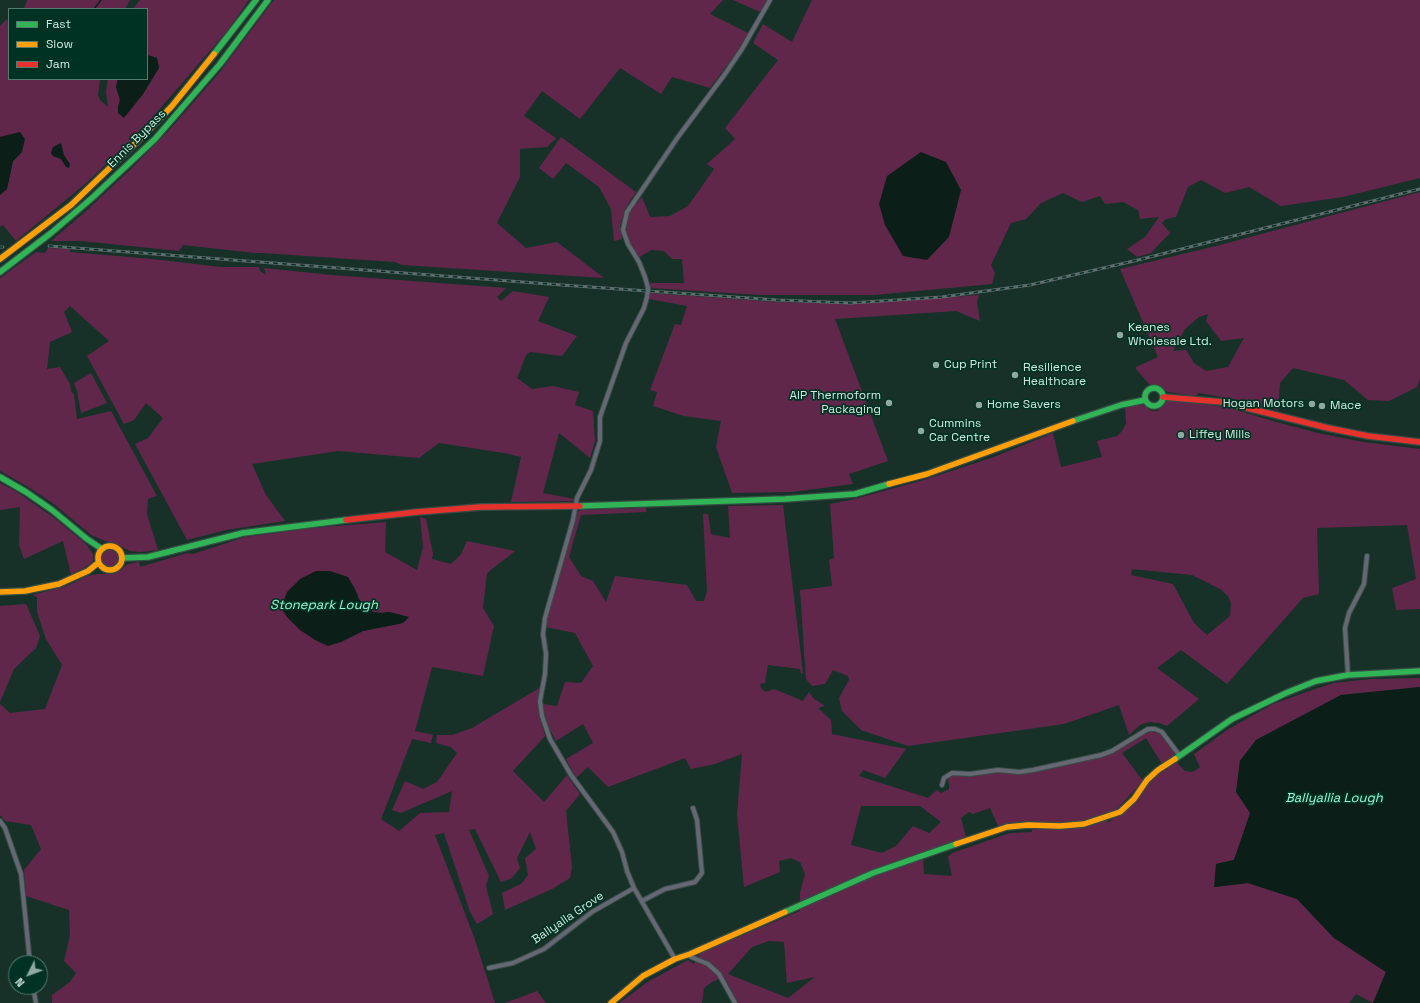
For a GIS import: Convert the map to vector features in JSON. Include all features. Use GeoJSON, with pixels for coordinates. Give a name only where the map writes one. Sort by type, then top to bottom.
{"type":"FeatureCollection","features":[{"type":"Feature","properties":{"kind":"main road","name":"Ennis Bypass"},"geometry":{"type":"LineString","coordinates":[[0,259],[71,205],[144,136],[172,106],[214,56],[256,0]]}},
{"type":"Feature","properties":{"kind":"main road","name":"Ennis Bypass"},"geometry":{"type":"LineString","coordinates":[[0,272],[51,233],[92,198],[155,139],[220,64],[268,0]]}},
{"type":"Feature","properties":{"kind":"main road"},"geometry":{"type":"LineString","coordinates":[[1152,388],[1159,389],[1163,397],[1160,403],[1154,406],[1150,405],[1145,400],[1145,394],[1146,391],[1152,388]]}},
{"type":"Feature","properties":{"kind":"main road"},"geometry":{"type":"LineString","coordinates":[[1163,397],[1223,402],[1328,428],[1368,436],[1420,442]]}},
{"type":"Feature","properties":{"kind":"main road"},"geometry":{"type":"LineString","coordinates":[[122,558],[148,557],[243,533],[324,522],[417,512],[473,508],[785,499],[855,494],[927,474],[1095,413],[1121,405],[1145,400]]}},
{"type":"Feature","properties":{"kind":"main road"},"geometry":{"type":"LineString","coordinates":[[0,476],[46,506],[102,549]]}},
{"type":"Feature","properties":{"kind":"main road"},"geometry":{"type":"LineString","coordinates":[[110,546],[118,550],[122,558],[118,567],[110,570],[102,568],[98,563],[98,554],[102,549],[110,546]]}},
{"type":"Feature","properties":{"kind":"main road"},"geometry":{"type":"LineString","coordinates":[[0,592],[25,591],[59,584],[88,571],[98,563]]}},
{"type":"Feature","properties":{"kind":"main road"},"geometry":{"type":"LineString","coordinates":[[611,1003],[642,976],[674,959],[690,954],[873,873],[1007,827],[1084,824],[1120,812],[1134,799],[1147,780],[1158,770],[1232,719],[1286,693],[1316,681],[1348,675],[1420,671]]}},
{"type":"Feature","properties":{"kind":"street"},"geometry":{"type":"LineString","coordinates":[[674,959],[634,888],[627,871],[622,852],[613,832],[571,775],[550,739],[542,716],[540,701],[546,674],[544,634],[545,618],[574,520],[577,498],[591,470],[600,441],[600,417],[626,343],[644,308],[647,296],[648,288],[645,277],[639,262],[628,244],[623,230],[627,212],[678,137],[730,68],[770,0]]}},
{"type":"Feature","properties":{"kind":"street"},"geometry":{"type":"LineString","coordinates":[[1348,675],[1345,628],[1349,612],[1364,584],[1367,556]]}},
{"type":"Feature","properties":{"kind":"street"},"geometry":{"type":"LineString","coordinates":[[942,785],[944,778],[952,773],[970,774],[998,770],[1019,772],[1101,755],[1112,751],[1148,729],[1155,729],[1162,732],[1180,756]]}},
{"type":"Feature","properties":{"kind":"street"},"geometry":{"type":"LineString","coordinates":[[642,902],[665,889],[695,882],[702,873],[697,820],[693,808]]}},
{"type":"Feature","properties":{"kind":"street"},"geometry":{"type":"LineString","coordinates":[[0,821],[5,828],[21,874],[29,955]]}},
{"type":"Feature","properties":{"kind":"street","name":"Ballyalla Grove"},"geometry":{"type":"LineString","coordinates":[[489,968],[513,963],[544,948],[592,912],[634,888]]}},
{"type":"Feature","properties":{"kind":"street"},"geometry":{"type":"LineString","coordinates":[[690,954],[691,956],[708,964],[720,974],[735,1003]]}},
{"type":"Feature","properties":{"kind":"shaded area"},"geometry":{"type":"Polygon","coordinates":[[[27,0],[130,0],[126,8],[24,8],[27,0]]]}},
{"type":"Feature","properties":{"kind":"shaded area"},"geometry":{"type":"Polygon","coordinates":[[[140,0],[249,0],[227,31],[139,133],[85,184],[16,241],[3,225],[0,227],[0,195],[7,189],[13,161],[22,152],[20,132],[0,137],[0,26],[7,19],[8,80],[100,80],[98,95],[100,100],[108,107],[106,92],[108,80],[118,80],[116,87],[120,100],[118,113],[124,117],[143,94],[159,68],[157,58],[148,55],[148,8],[134,8],[140,0]]]}},
{"type":"Feature","properties":{"kind":"shaded area"},"geometry":{"type":"Polygon","coordinates":[[[274,0],[723,0],[710,14],[748,33],[737,52],[710,88],[672,77],[661,94],[620,68],[580,119],[542,91],[524,116],[556,138],[547,147],[520,149],[520,177],[497,223],[526,248],[557,242],[604,278],[402,265],[395,262],[255,253],[183,245],[179,251],[81,241],[51,241],[84,213],[135,165],[172,127],[219,73],[274,0]]]}},
{"type":"Feature","properties":{"kind":"shaded area"},"geometry":{"type":"Polygon","coordinates":[[[733,0],[767,0],[760,12],[733,0]]]}},
{"type":"Feature","properties":{"kind":"shaded area"},"geometry":{"type":"Polygon","coordinates":[[[812,0],[1420,0],[1420,178],[1343,197],[1281,206],[1249,187],[1225,193],[1201,180],[1188,187],[1176,217],[1166,219],[1162,223],[1170,233],[1151,253],[1137,257],[1127,249],[1145,237],[1159,217],[1140,219],[1138,210],[1123,202],[1105,204],[1100,196],[1082,202],[1063,193],[1041,203],[1026,219],[1011,223],[991,265],[995,273],[992,284],[874,295],[760,295],[650,288],[649,283],[684,283],[682,259],[672,259],[664,251],[651,250],[638,258],[626,230],[629,213],[642,197],[650,217],[670,216],[688,206],[714,169],[707,164],[735,139],[725,128],[778,60],[753,43],[763,24],[792,42],[812,0]]]}},
{"type":"Feature","properties":{"kind":"shaded area"},"geometry":{"type":"Polygon","coordinates":[[[561,137],[636,192],[625,209],[620,226],[622,239],[614,241],[611,209],[599,187],[566,163],[553,179],[539,168],[561,137]]]}},
{"type":"Feature","properties":{"kind":"shaded area"},"geometry":{"type":"Polygon","coordinates":[[[1420,192],[1420,378],[1417,387],[1389,401],[1368,400],[1344,380],[1293,368],[1280,383],[1278,410],[1239,400],[1199,393],[1195,396],[1168,392],[1149,384],[1136,369],[1136,367],[1158,357],[1120,269],[1216,246],[1420,192]],[[1208,314],[1199,317],[1185,329],[1173,351],[1186,350],[1194,363],[1206,371],[1228,367],[1244,338],[1221,341],[1206,321],[1208,314]]]}},
{"type":"Feature","properties":{"kind":"shaded area"},"geometry":{"type":"Polygon","coordinates":[[[48,248],[70,249],[70,252],[221,267],[259,267],[260,271],[266,275],[264,268],[332,275],[506,288],[497,297],[501,301],[513,291],[549,297],[538,321],[577,336],[562,356],[530,352],[526,355],[517,378],[532,389],[553,386],[579,392],[575,405],[593,411],[595,441],[590,458],[559,433],[543,493],[574,499],[574,501],[511,502],[521,457],[504,453],[439,443],[419,458],[338,451],[252,464],[266,495],[285,521],[226,530],[187,540],[135,444],[148,438],[163,418],[146,403],[134,420],[124,424],[87,356],[109,341],[70,306],[64,312],[72,332],[50,342],[47,369],[60,367],[70,384],[71,391],[74,394],[77,419],[111,411],[157,496],[148,499],[147,514],[158,550],[141,552],[130,551],[114,543],[91,535],[54,504],[0,471],[0,278],[36,252],[45,253],[48,248]]]}},
{"type":"Feature","properties":{"kind":"shaded area"},"geometry":{"type":"Polygon","coordinates":[[[650,293],[777,302],[853,304],[979,295],[977,302],[980,321],[956,311],[835,319],[888,461],[849,474],[853,484],[792,492],[732,493],[716,447],[721,421],[684,416],[653,406],[657,392],[650,390],[675,324],[681,325],[687,306],[649,299],[650,293]]]}},
{"type":"Feature","properties":{"kind":"shaded area"},"geometry":{"type":"Polygon","coordinates":[[[91,373],[107,403],[81,413],[74,383],[91,373]]]}},
{"type":"Feature","properties":{"kind":"shaded area"},"geometry":{"type":"Polygon","coordinates":[[[1168,400],[1179,400],[1230,408],[1318,433],[1363,442],[1420,449],[1420,609],[1396,610],[1392,588],[1416,579],[1407,525],[1317,528],[1319,594],[1303,598],[1227,684],[1181,650],[1157,668],[1199,699],[1167,726],[1149,722],[1140,725],[1129,735],[1119,705],[1064,724],[908,746],[861,730],[842,711],[839,698],[849,680],[848,676],[833,670],[825,684],[812,686],[806,679],[800,590],[832,586],[829,560],[834,558],[830,504],[855,499],[927,479],[994,457],[1053,433],[1061,467],[1102,457],[1097,441],[1117,436],[1122,431],[1126,424],[1125,407],[1134,404],[1142,404],[1151,411],[1158,411],[1161,405],[1168,400]],[[1132,569],[1131,575],[1173,584],[1194,623],[1207,635],[1230,616],[1231,603],[1228,596],[1220,589],[1192,575],[1132,569]]]}},
{"type":"Feature","properties":{"kind":"shaded area"},"geometry":{"type":"Polygon","coordinates":[[[0,483],[17,492],[53,517],[86,544],[93,554],[93,561],[89,565],[71,575],[63,541],[24,559],[19,545],[20,507],[0,510],[0,483]]]}},
{"type":"Feature","properties":{"kind":"shaded area"},"geometry":{"type":"Polygon","coordinates":[[[783,505],[803,673],[801,674],[800,669],[768,665],[765,683],[760,684],[761,688],[765,692],[774,689],[803,701],[809,692],[813,698],[825,706],[818,708],[831,720],[832,734],[906,749],[885,778],[863,770],[859,776],[928,798],[937,790],[941,793],[949,789],[948,780],[950,776],[953,775],[976,776],[986,773],[999,772],[1013,774],[1027,773],[1102,757],[1113,753],[1143,733],[1149,731],[1160,734],[1174,752],[1174,756],[1162,764],[1146,738],[1122,753],[1143,781],[1117,809],[1104,815],[1108,822],[1123,813],[1151,780],[1163,771],[1176,762],[1185,771],[1192,772],[1196,770],[1200,767],[1194,754],[1227,730],[1273,704],[1334,683],[1371,679],[1420,678],[1420,687],[1341,695],[1256,740],[1240,761],[1236,792],[1251,813],[1234,860],[1216,864],[1215,887],[1248,883],[1297,899],[1334,938],[1386,972],[1373,1003],[1356,994],[1349,1003],[738,1003],[724,977],[712,982],[704,988],[702,1003],[619,1003],[649,981],[688,960],[694,964],[700,953],[800,911],[800,893],[805,874],[800,862],[791,858],[779,861],[780,872],[744,887],[737,814],[742,754],[715,764],[691,769],[685,758],[608,787],[588,767],[576,778],[566,759],[593,743],[583,724],[556,741],[547,724],[544,712],[543,704],[557,706],[565,682],[581,683],[593,666],[575,633],[545,627],[576,514],[580,510],[646,508],[646,512],[581,515],[569,557],[581,576],[593,581],[606,602],[615,576],[687,585],[696,601],[704,601],[707,591],[703,514],[708,514],[711,534],[730,538],[728,506],[783,505]],[[861,806],[851,845],[882,853],[896,846],[913,826],[929,833],[941,822],[920,806],[861,806]],[[990,808],[973,814],[969,812],[961,818],[966,837],[923,853],[924,874],[952,876],[948,857],[952,853],[1010,833],[1032,832],[1032,822],[998,826],[990,808]],[[769,941],[752,947],[728,974],[788,998],[815,977],[787,983],[784,942],[769,941]]]}},
{"type":"Feature","properties":{"kind":"shaded area"},"geometry":{"type":"Polygon","coordinates":[[[420,517],[426,519],[433,554],[432,559],[451,564],[461,554],[467,541],[515,551],[487,573],[483,608],[494,626],[483,676],[432,667],[415,731],[433,735],[431,743],[412,739],[381,819],[399,831],[420,813],[449,812],[452,791],[401,813],[392,810],[405,781],[423,789],[437,782],[457,753],[451,747],[436,743],[437,735],[452,735],[472,728],[541,687],[539,696],[539,714],[545,736],[513,771],[544,802],[567,775],[580,794],[566,811],[572,867],[570,878],[552,889],[505,910],[502,893],[521,884],[528,875],[525,858],[536,849],[530,832],[517,858],[520,868],[512,878],[501,882],[475,829],[469,830],[489,876],[486,886],[493,914],[477,924],[470,912],[444,833],[435,835],[474,937],[495,1003],[52,1003],[52,995],[70,982],[76,973],[64,961],[70,935],[69,910],[26,896],[24,870],[41,849],[31,825],[5,821],[0,815],[0,704],[10,713],[45,709],[62,665],[46,639],[37,612],[37,597],[32,595],[67,586],[87,576],[113,574],[128,564],[139,562],[140,567],[187,553],[193,554],[245,537],[313,528],[386,522],[385,552],[417,570],[423,547],[420,517]],[[355,589],[294,623],[300,630],[341,642],[363,631],[403,623],[408,617],[389,612],[373,612],[364,606],[355,589]]]}},
{"type":"Feature","properties":{"kind":"shaded area"},"geometry":{"type":"Polygon","coordinates":[[[106,550],[114,550],[119,555],[117,566],[114,568],[106,568],[101,563],[101,555],[106,550]]]}},
{"type":"Feature","properties":{"kind":"shaded area"},"geometry":{"type":"Polygon","coordinates":[[[26,604],[40,636],[36,648],[14,669],[0,702],[0,606],[26,604]]]}},
{"type":"Feature","properties":{"kind":"shaded area"},"geometry":{"type":"Polygon","coordinates":[[[537,991],[546,1003],[505,1003],[537,991]]]}},
{"type":"Feature","properties":{"kind":"water"},"geometry":{"type":"Polygon","coordinates":[[[148,55],[157,58],[159,68],[143,94],[124,118],[118,113],[120,100],[116,87],[118,80],[148,80],[148,55]]]}},
{"type":"Feature","properties":{"kind":"water"},"geometry":{"type":"Polygon","coordinates":[[[20,132],[25,139],[22,152],[13,161],[7,189],[0,195],[0,137],[20,132]]]}},
{"type":"Feature","properties":{"kind":"water"},"geometry":{"type":"Polygon","coordinates":[[[61,143],[64,155],[70,164],[69,168],[66,167],[61,159],[53,156],[51,153],[53,147],[61,143]]]}},
{"type":"Feature","properties":{"kind":"water"},"geometry":{"type":"Polygon","coordinates":[[[921,152],[946,162],[961,190],[949,237],[927,260],[903,256],[885,225],[879,204],[887,176],[921,152]]]}},
{"type":"Feature","properties":{"kind":"water","name":"Stonepark Lough"},"geometry":{"type":"Polygon","coordinates":[[[316,571],[330,571],[348,577],[364,606],[373,612],[389,612],[409,617],[403,623],[363,631],[341,642],[328,646],[315,640],[300,630],[287,617],[281,608],[287,592],[300,579],[316,571]]]}},
{"type":"Feature","properties":{"kind":"water","name":"Ballyallia Lough"},"geometry":{"type":"Polygon","coordinates":[[[1420,687],[1420,1003],[1373,1003],[1386,972],[1334,938],[1297,899],[1248,883],[1214,887],[1216,864],[1234,860],[1250,813],[1236,792],[1240,761],[1256,740],[1341,695],[1420,687]]]}},
{"type":"Feature","properties":{"kind":"waterway"},"geometry":{"type":"LineString","coordinates":[[95,8],[101,0]]}},
{"type":"Feature","properties":{"kind":"railway"},"geometry":{"type":"LineString","coordinates":[[49,246],[562,285],[777,300],[851,303],[942,297],[1030,285],[1138,260],[1420,189]]}},
{"type":"Feature","properties":{"kind":"traffic: fast"},"geometry":{"type":"LineString","coordinates":[[214,54],[256,0]]}},
{"type":"Feature","properties":{"kind":"traffic: fast"},"geometry":{"type":"LineString","coordinates":[[0,272],[51,233],[92,198],[155,139],[220,64],[268,0]]}},
{"type":"Feature","properties":{"kind":"traffic: fast"},"geometry":{"type":"LineString","coordinates":[[1154,388],[1160,391],[1163,397],[1160,403],[1154,406],[1148,403],[1145,397],[1148,391],[1154,388]]}},
{"type":"Feature","properties":{"kind":"traffic: fast"},"geometry":{"type":"LineString","coordinates":[[1073,421],[1121,405],[1145,400]]}},
{"type":"Feature","properties":{"kind":"traffic: fast"},"geometry":{"type":"LineString","coordinates":[[0,477],[26,492],[52,510],[87,539],[102,549]]}},
{"type":"Feature","properties":{"kind":"traffic: fast"},"geometry":{"type":"LineString","coordinates":[[580,506],[785,499],[855,494],[889,484]]}},
{"type":"Feature","properties":{"kind":"traffic: fast"},"geometry":{"type":"LineString","coordinates":[[122,558],[148,557],[243,533],[346,520]]}},
{"type":"Feature","properties":{"kind":"traffic: fast"},"geometry":{"type":"LineString","coordinates":[[1175,759],[1232,719],[1286,693],[1316,681],[1348,675],[1420,671]]}},
{"type":"Feature","properties":{"kind":"traffic: fast"},"geometry":{"type":"LineString","coordinates":[[785,912],[873,873],[956,844]]}},
{"type":"Feature","properties":{"kind":"traffic: slow"},"geometry":{"type":"LineString","coordinates":[[0,259],[71,205],[172,106],[214,54]]}},
{"type":"Feature","properties":{"kind":"traffic: slow"},"geometry":{"type":"LineString","coordinates":[[889,484],[927,474],[1073,421]]}},
{"type":"Feature","properties":{"kind":"traffic: slow"},"geometry":{"type":"LineString","coordinates":[[110,546],[115,547],[121,553],[122,558],[121,563],[115,569],[110,570],[105,569],[99,563],[98,558],[99,553],[105,547],[110,546]]}},
{"type":"Feature","properties":{"kind":"traffic: slow"},"geometry":{"type":"LineString","coordinates":[[0,592],[25,591],[59,584],[88,571],[98,563]]}},
{"type":"Feature","properties":{"kind":"traffic: slow"},"geometry":{"type":"LineString","coordinates":[[956,844],[1007,827],[1084,824],[1120,812],[1134,799],[1147,780],[1158,770],[1175,759]]}},
{"type":"Feature","properties":{"kind":"traffic: slow"},"geometry":{"type":"LineString","coordinates":[[611,1003],[643,976],[675,959],[690,954],[785,912]]}},
{"type":"Feature","properties":{"kind":"traffic: jam"},"geometry":{"type":"LineString","coordinates":[[1163,397],[1223,402],[1328,428],[1368,436],[1420,442]]}},
{"type":"Feature","properties":{"kind":"traffic: jam"},"geometry":{"type":"LineString","coordinates":[[346,520],[481,507],[580,506]]}},
{"type":"Feature","properties":{"kind":"place","name":"Keanes Wholesale Ltd."},"geometry":{"type":"Point","coordinates":[1120,335]}},
{"type":"Feature","properties":{"kind":"place","name":"Cup Print"},"geometry":{"type":"Point","coordinates":[936,365]}},
{"type":"Feature","properties":{"kind":"place","name":"Resilience Healthcare"},"geometry":{"type":"Point","coordinates":[1015,375]}},
{"type":"Feature","properties":{"kind":"place","name":"AIP Thermoform Packaging"},"geometry":{"type":"Point","coordinates":[889,403]}},
{"type":"Feature","properties":{"kind":"place","name":"Hogan Motors"},"geometry":{"type":"Point","coordinates":[1312,404]}},
{"type":"Feature","properties":{"kind":"place","name":"Home Savers"},"geometry":{"type":"Point","coordinates":[979,405]}},
{"type":"Feature","properties":{"kind":"place","name":"Mace"},"geometry":{"type":"Point","coordinates":[1322,406]}},
{"type":"Feature","properties":{"kind":"place","name":"Cummins Car Centre"},"geometry":{"type":"Point","coordinates":[921,431]}},
{"type":"Feature","properties":{"kind":"place","name":"Liffey Mills"},"geometry":{"type":"Point","coordinates":[1181,435]}}]}
